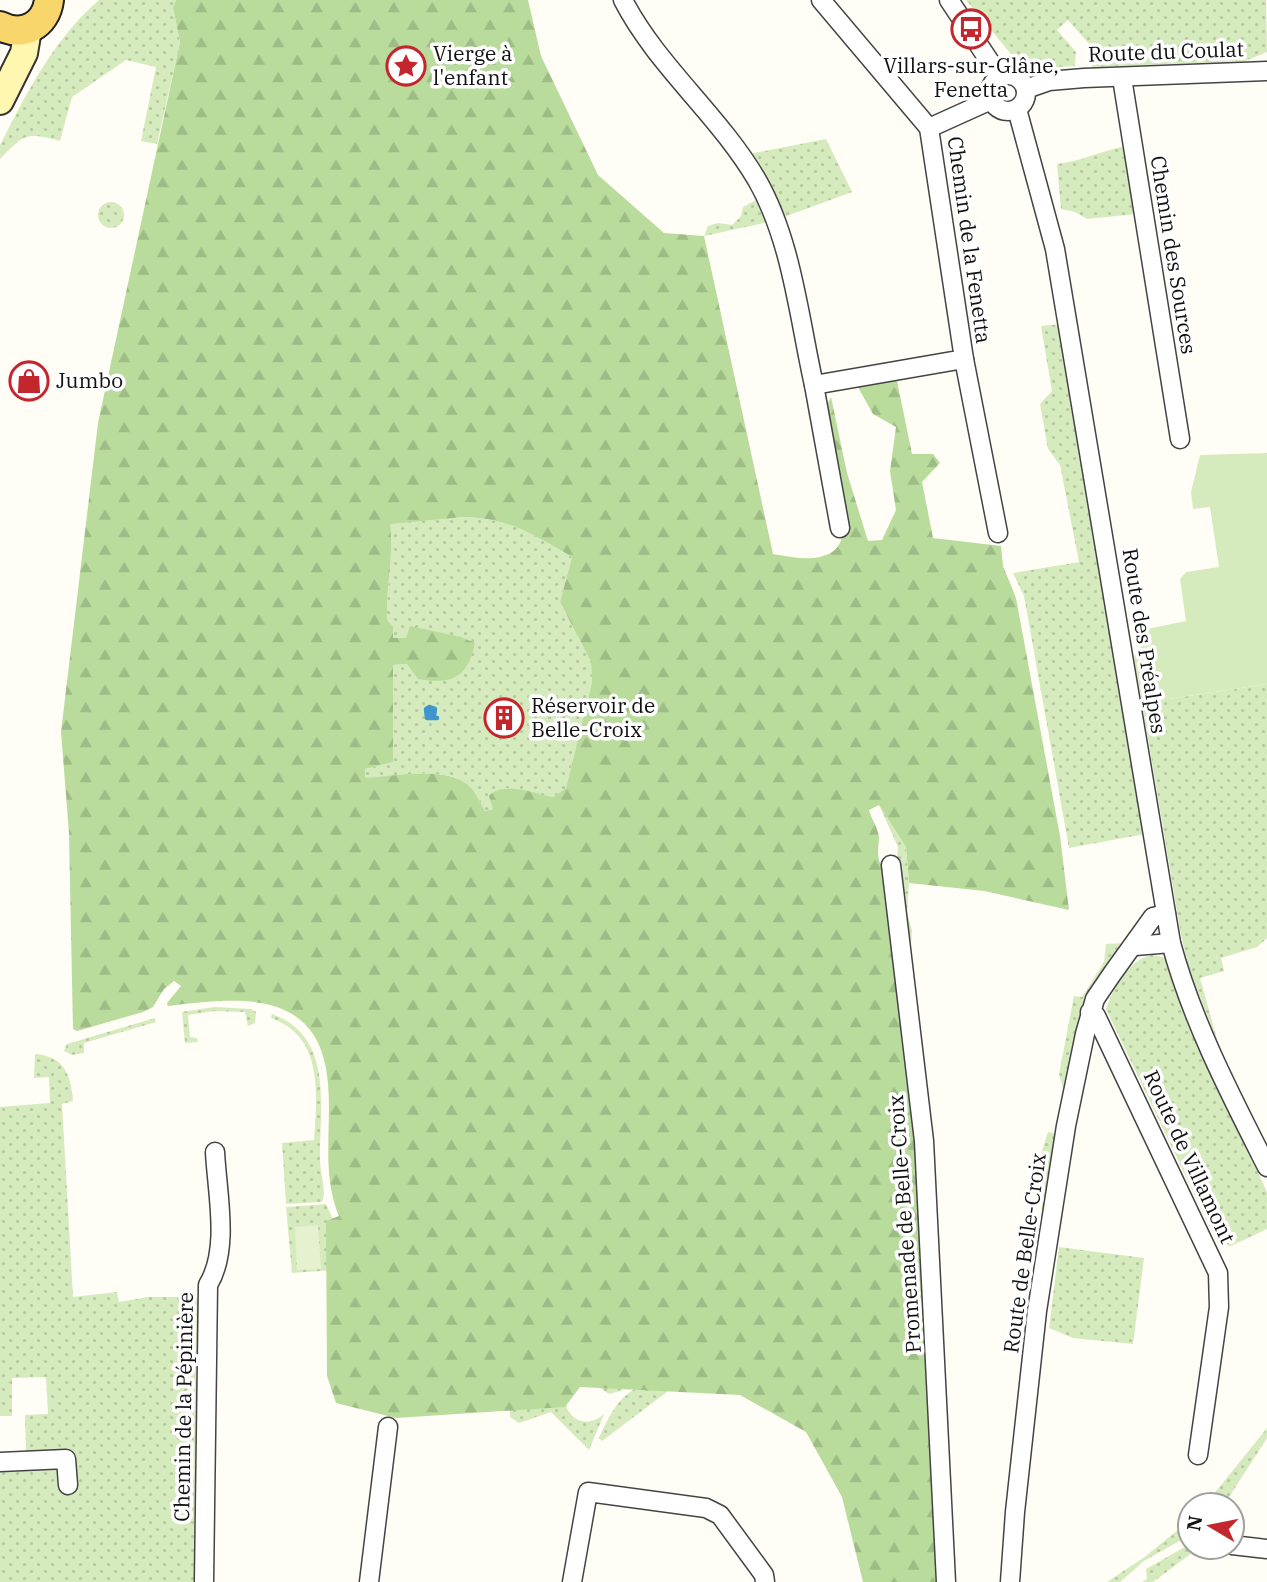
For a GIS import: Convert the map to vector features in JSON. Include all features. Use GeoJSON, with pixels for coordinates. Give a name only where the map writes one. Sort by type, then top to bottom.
{"type":"FeatureCollection","features":[{"type":"Feature","properties":{"kind":"main road"},"geometry":{"type":"LineString","coordinates":[[0,26],[18,31],[28,29],[37,25],[54,3]]}},
{"type":"Feature","properties":{"kind":"main road"},"geometry":{"type":"LineString","coordinates":[[0,101],[24,53],[28,29]]}},
{"type":"Feature","properties":{"kind":"street"},"geometry":{"type":"LineString","coordinates":[[623,0],[649,40],[701,103],[756,179],[766,198],[788,262],[840,528]]}},
{"type":"Feature","properties":{"kind":"street","name":"Chemin de la Fenetta"},"geometry":{"type":"LineString","coordinates":[[821,0],[929,128],[964,359],[998,533]]}},
{"type":"Feature","properties":{"kind":"street"},"geometry":{"type":"LineString","coordinates":[[949,0],[1000,77]]}},
{"type":"Feature","properties":{"kind":"street","name":"Route du Coulat"},"geometry":{"type":"LineString","coordinates":[[1026,89],[1049,81],[1267,71]]}},
{"type":"Feature","properties":{"kind":"street"},"geometry":{"type":"LineString","coordinates":[[1000,77],[1017,77],[1026,89],[1024,102],[1017,109],[1004,111],[991,100],[992,84],[1000,77]]}},
{"type":"Feature","properties":{"kind":"street","name":"Chemin des Sources"},"geometry":{"type":"LineString","coordinates":[[1122,78],[1180,439]]}},
{"type":"Feature","properties":{"kind":"street","name":"Chemin de la Fenetta"},"geometry":{"type":"LineString","coordinates":[[929,128],[991,100]]}},
{"type":"Feature","properties":{"kind":"street","name":"Route des Préalpes"},"geometry":{"type":"LineString","coordinates":[[1017,109],[1055,249],[1171,943],[1198,1025],[1267,1167]]}},
{"type":"Feature","properties":{"kind":"street","name":"Chemin de la Fenetta"},"geometry":{"type":"LineString","coordinates":[[814,385],[964,359]]}},
{"type":"Feature","properties":{"kind":"street","name":"Promenade de Belle-Croix"},"geometry":{"type":"LineString","coordinates":[[891,865],[924,1141],[946,1582]]}},
{"type":"Feature","properties":{"kind":"street","name":"Route de Belle-Croix"},"geometry":{"type":"LineString","coordinates":[[1010,1582],[1037,1311],[1066,1126],[1090,1012],[1112,974],[1153,917],[1166,914]]}},
{"type":"Feature","properties":{"kind":"street"},"geometry":{"type":"LineString","coordinates":[[1137,942],[1171,943]]}},
{"type":"Feature","properties":{"kind":"street","name":"Route de Villamont"},"geometry":{"type":"LineString","coordinates":[[1090,1012],[1096,1016],[1206,1242],[1218,1273],[1219,1307],[1198,1455]]}},
{"type":"Feature","properties":{"kind":"street","name":"Chemin de la Pépinière"},"geometry":{"type":"LineString","coordinates":[[204,1582],[208,1285],[218,1269],[219,1242],[215,1152]]}},
{"type":"Feature","properties":{"kind":"street"},"geometry":{"type":"LineString","coordinates":[[369,1582],[388,1427]]}},
{"type":"Feature","properties":{"kind":"street"},"geometry":{"type":"LineString","coordinates":[[0,1462],[66,1460],[68,1485]]}},
{"type":"Feature","properties":{"kind":"street"},"geometry":{"type":"LineString","coordinates":[[572,1582],[588,1492],[706,1508],[720,1515],[764,1575],[765,1582]]}},
{"type":"Feature","properties":{"kind":"street"},"geometry":{"type":"LineString","coordinates":[[1246,1547],[1267,1549]]}},
{"type":"Feature","properties":{"kind":"green space"},"geometry":{"type":"Polygon","coordinates":[[[99,0],[176,0],[173,8],[180,42],[157,144],[141,141],[156,67],[126,60],[72,97],[60,141],[39,136],[26,137],[0,159],[0,145],[43,67],[68,32],[99,0]]]}},
{"type":"Feature","properties":{"kind":"green space"},"geometry":{"type":"Polygon","coordinates":[[[176,0],[528,0],[541,56],[598,175],[664,233],[704,236],[773,554],[818,557],[832,552],[840,542],[844,527],[844,507],[824,410],[831,397],[847,473],[868,541],[882,540],[896,510],[890,471],[896,427],[873,414],[855,382],[897,381],[912,454],[933,454],[940,463],[922,482],[933,538],[1001,546],[1003,566],[1016,598],[1060,836],[1069,910],[984,891],[909,883],[906,847],[879,805],[869,810],[879,835],[879,859],[885,872],[913,1074],[942,1582],[863,1582],[842,1497],[806,1432],[740,1395],[580,1387],[565,1407],[396,1418],[336,1403],[327,1376],[326,1221],[339,1216],[330,1184],[328,1084],[322,1053],[310,1030],[293,1015],[272,1006],[248,1001],[168,1006],[167,1003],[181,986],[174,981],[164,989],[153,1007],[143,1012],[77,1031],[73,1029],[69,833],[61,732],[98,423],[180,42],[173,8],[176,0]],[[479,518],[390,524],[387,620],[393,626],[393,638],[406,638],[410,626],[461,637],[475,643],[463,671],[449,679],[418,679],[407,664],[393,665],[393,762],[365,769],[365,778],[432,774],[458,778],[470,787],[485,811],[493,809],[489,796],[502,789],[520,789],[553,797],[566,788],[592,682],[591,662],[560,602],[572,557],[520,529],[479,518]]]}},
{"type":"Feature","properties":{"kind":"green space"},"geometry":{"type":"Polygon","coordinates":[[[966,0],[1266,0],[1267,52],[1245,61],[1092,67],[1089,44],[1068,20],[1057,30],[1076,52],[1075,66],[1038,68],[1020,65],[966,0]]]}},
{"type":"Feature","properties":{"kind":"green space"},"geometry":{"type":"Polygon","coordinates":[[[826,139],[852,192],[784,217],[749,154],[826,139]]]}},
{"type":"Feature","properties":{"kind":"green space"},"geometry":{"type":"Polygon","coordinates":[[[1126,146],[1136,214],[1087,219],[1075,212],[1061,209],[1057,164],[1126,146]]]}},
{"type":"Feature","properties":{"kind":"green space"},"geometry":{"type":"Polygon","coordinates":[[[753,188],[768,222],[704,236],[708,226],[718,223],[732,225],[741,216],[743,207],[756,200],[753,188]]]}},
{"type":"Feature","properties":{"kind":"green space"},"geometry":{"type":"Polygon","coordinates":[[[111,202],[120,206],[124,215],[120,224],[111,228],[102,224],[98,215],[102,206],[111,202]]]}},
{"type":"Feature","properties":{"kind":"green space"},"geometry":{"type":"Polygon","coordinates":[[[1061,324],[1145,834],[1069,848],[1024,596],[1013,573],[1079,562],[1060,465],[1048,449],[1040,404],[1052,391],[1041,326],[1061,324]]]}},
{"type":"Feature","properties":{"kind":"green space"},"geometry":{"type":"Polygon","coordinates":[[[1267,453],[1267,684],[1142,703],[1134,657],[1147,629],[1186,621],[1180,579],[1186,572],[1219,567],[1210,507],[1193,509],[1191,492],[1200,455],[1267,453]]]}},
{"type":"Feature","properties":{"kind":"green space"},"geometry":{"type":"Polygon","coordinates":[[[463,517],[508,524],[533,534],[572,557],[560,602],[591,662],[592,682],[566,788],[553,797],[506,788],[493,809],[485,811],[472,789],[458,778],[418,774],[365,779],[364,769],[393,762],[393,665],[407,664],[406,638],[393,638],[393,626],[387,620],[391,548],[389,523],[463,517]]]}},
{"type":"Feature","properties":{"kind":"green space"},"geometry":{"type":"Polygon","coordinates":[[[1267,684],[1267,938],[1257,947],[1221,958],[1224,971],[1200,978],[1218,1043],[1189,969],[1181,935],[1142,703],[1267,684]]]}},
{"type":"Feature","properties":{"kind":"green space"},"geometry":{"type":"Polygon","coordinates":[[[879,805],[906,847],[909,883],[907,913],[912,930],[910,960],[896,867],[898,847],[879,805]]]}},
{"type":"Feature","properties":{"kind":"green space"},"geometry":{"type":"Polygon","coordinates":[[[1128,943],[1063,1089],[1059,1074],[1074,996],[1082,997],[1104,962],[1106,944],[1128,943]]]}},
{"type":"Feature","properties":{"kind":"green space"},"geometry":{"type":"Polygon","coordinates":[[[1152,955],[1163,957],[1171,964],[1183,1006],[1267,1192],[1267,1229],[1231,1246],[1218,1244],[1106,1009],[1113,992],[1129,968],[1152,955]]]}},
{"type":"Feature","properties":{"kind":"green space"},"geometry":{"type":"Polygon","coordinates":[[[214,1007],[251,1009],[256,1012],[255,1023],[248,1026],[245,1012],[214,1011],[188,1015],[190,1037],[197,1038],[198,1042],[185,1043],[182,1012],[214,1007]]]}},
{"type":"Feature","properties":{"kind":"green space"},"geometry":{"type":"Polygon","coordinates":[[[272,1014],[292,1025],[306,1039],[315,1056],[321,1097],[322,1202],[286,1204],[282,1143],[314,1140],[316,1086],[309,1053],[288,1027],[271,1018],[272,1014]]]}},
{"type":"Feature","properties":{"kind":"green space"},"geometry":{"type":"Polygon","coordinates":[[[155,1018],[156,1022],[84,1043],[84,1053],[72,1055],[64,1051],[67,1044],[155,1018]]]}},
{"type":"Feature","properties":{"kind":"green space"},"geometry":{"type":"Polygon","coordinates":[[[35,1054],[60,1063],[68,1076],[72,1092],[73,1101],[62,1104],[73,1297],[117,1292],[119,1302],[148,1297],[199,1299],[196,1582],[0,1582],[0,1452],[26,1451],[25,1415],[48,1414],[46,1377],[12,1378],[12,1416],[0,1416],[0,1107],[50,1103],[49,1077],[34,1078],[35,1054]]]}},
{"type":"Feature","properties":{"kind":"green space"},"geometry":{"type":"Polygon","coordinates":[[[1048,1132],[1059,1134],[1045,1220],[1042,1220],[1041,1154],[1048,1132]]]}},
{"type":"Feature","properties":{"kind":"green space"},"geometry":{"type":"Polygon","coordinates":[[[326,1204],[338,1231],[334,1270],[292,1273],[286,1207],[326,1204]]]}},
{"type":"Feature","properties":{"kind":"green space"},"geometry":{"type":"Polygon","coordinates":[[[318,1225],[321,1269],[297,1270],[295,1227],[318,1225]]]}},
{"type":"Feature","properties":{"kind":"green space"},"geometry":{"type":"Polygon","coordinates":[[[1059,1247],[1144,1258],[1133,1344],[1073,1338],[1049,1328],[1059,1247]]]}},
{"type":"Feature","properties":{"kind":"green space"},"geometry":{"type":"Polygon","coordinates":[[[579,1374],[626,1374],[629,1382],[620,1391],[609,1394],[594,1384],[583,1382],[572,1389],[567,1397],[570,1413],[576,1419],[594,1420],[604,1414],[589,1450],[551,1412],[519,1423],[510,1417],[509,1402],[532,1383],[579,1374]]]}},
{"type":"Feature","properties":{"kind":"green space"},"geometry":{"type":"Polygon","coordinates":[[[688,1376],[602,1441],[599,1438],[615,1408],[632,1390],[655,1382],[688,1376]]]}},
{"type":"Feature","properties":{"kind":"green space"},"geometry":{"type":"Polygon","coordinates":[[[1267,1428],[1267,1438],[1233,1491],[1216,1491],[1267,1428]]]}},
{"type":"Feature","properties":{"kind":"green space"},"geometry":{"type":"Polygon","coordinates":[[[1176,1531],[1176,1543],[1144,1561],[1120,1582],[1107,1582],[1176,1531]]]}},
{"type":"Feature","properties":{"kind":"green space"},"geometry":{"type":"Polygon","coordinates":[[[1176,1552],[1176,1561],[1181,1561],[1153,1582],[1142,1582],[1147,1579],[1146,1569],[1176,1552]]]}},
{"type":"Feature","properties":{"kind":"waterway"},"geometry":{"type":"LineString","coordinates":[[432,713],[431,710],[429,714],[434,714],[430,709],[427,713],[434,716],[435,709],[429,707],[426,709],[427,718],[437,718]]}},
{"type":"Feature","properties":{"kind":"place","name":"Villars-sur-Glâne, Fenetta"},"geometry":{"type":"Point","coordinates":[971,29]}},
{"type":"Feature","properties":{"kind":"place","name":"Vierge à l'enfant"},"geometry":{"type":"Point","coordinates":[406,66]}},
{"type":"Feature","properties":{"kind":"place","name":"Jumbo"},"geometry":{"type":"Point","coordinates":[29,381]}},
{"type":"Feature","properties":{"kind":"place","name":"Réservoir de Belle-Croix"},"geometry":{"type":"Point","coordinates":[504,718]}}]}
